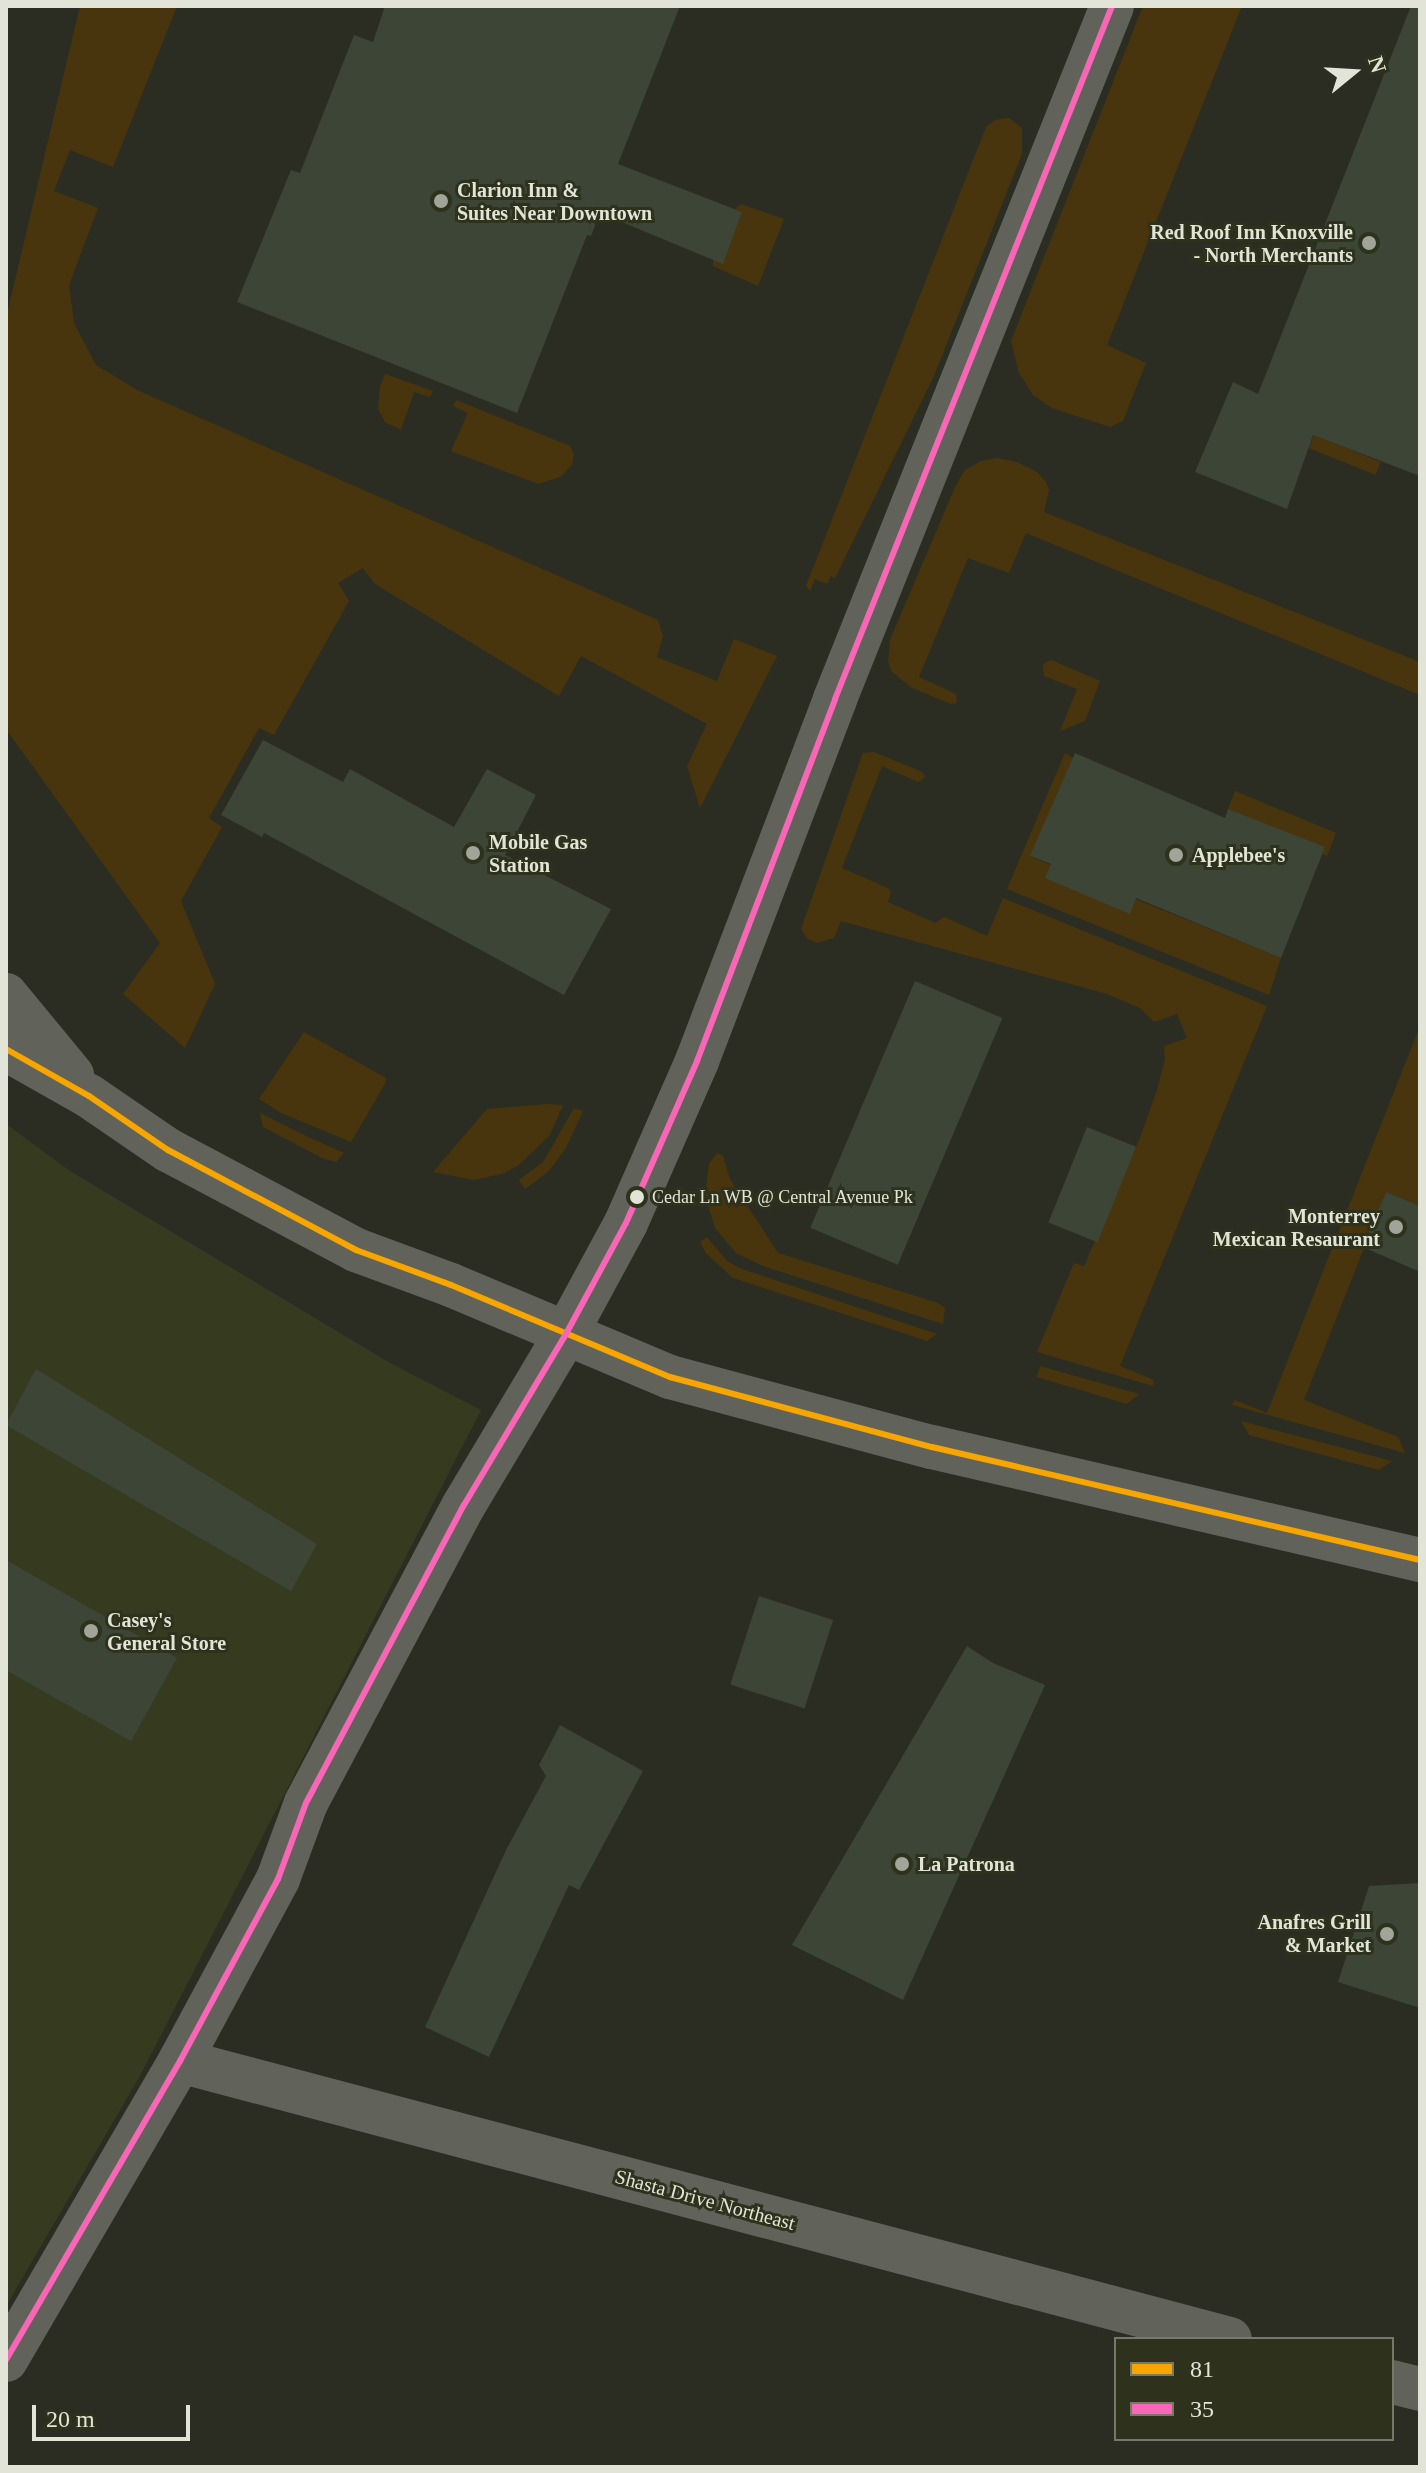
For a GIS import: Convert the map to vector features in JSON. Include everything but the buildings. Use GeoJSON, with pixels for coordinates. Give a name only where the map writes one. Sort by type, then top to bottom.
{"type":"FeatureCollection","features":[{"type":"Feature","properties":{"kind":"main road"},"geometry":{"type":"LineString","coordinates":[[6,2360],[180,2061],[278,1879],[313,1789],[464,1505],[567,1332],[626,1223],[697,1061],[835,699],[1112,6]]}},
{"type":"Feature","properties":{"kind":"main road"},"geometry":{"type":"LineString","coordinates":[[6,995],[89,1096]]}},
{"type":"Feature","properties":{"kind":"main road"},"geometry":{"type":"LineString","coordinates":[[6,1049],[89,1096],[168,1150],[356,1250],[567,1332],[670,1377],[901,1439],[1420,1560]]}},
{"type":"Feature","properties":{"kind":"main road","name":"Shasta Drive Northeast"},"geometry":{"type":"LineString","coordinates":[[180,2061],[1222,2337]]}},
{"type":"Feature","properties":{"kind":"main road"},"geometry":{"type":"LineString","coordinates":[[1394,2382],[1420,2389]]}},
{"type":"Feature","properties":{"kind":"shaded area"},"geometry":{"type":"Polygon","coordinates":[[[80,6],[177,6],[113,167],[70,150],[54,191],[98,208],[69,285],[74,323],[96,365],[137,390],[658,620],[663,636],[657,657],[717,681],[734,639],[777,656],[700,808],[687,766],[707,724],[581,656],[559,696],[375,584],[363,568],[338,583],[349,601],[274,735],[259,728],[209,818],[222,827],[181,901],[215,984],[185,1048],[123,994],[160,943],[6,729],[6,318],[80,6]]]}},
{"type":"Feature","properties":{"kind":"shaded area"},"geometry":{"type":"Polygon","coordinates":[[[1143,6],[1242,6],[1107,345],[1146,363],[1123,421],[1110,427],[1052,408],[1033,395],[1019,373],[1011,341],[1143,6]]]}},
{"type":"Feature","properties":{"kind":"shaded area"},"geometry":{"type":"Polygon","coordinates":[[[1009,118],[1022,128],[1022,154],[934,376],[835,578],[831,576],[827,584],[815,579],[810,591],[806,586],[986,127],[995,120],[1009,118]]]}},
{"type":"Feature","properties":{"kind":"shaded area"},"geometry":{"type":"Polygon","coordinates":[[[741,204],[784,219],[758,286],[713,266],[713,259],[723,263],[742,212],[735,209],[741,204]]]}},
{"type":"Feature","properties":{"kind":"shaded area"},"geometry":{"type":"Polygon","coordinates":[[[385,374],[433,391],[430,397],[414,392],[401,430],[385,422],[378,409],[380,386],[385,374]]]}},
{"type":"Feature","properties":{"kind":"shaded area"},"geometry":{"type":"Polygon","coordinates":[[[456,400],[570,446],[574,454],[572,465],[560,477],[538,484],[451,451],[468,413],[453,406],[456,400]]]}},
{"type":"Feature","properties":{"kind":"shaded area"},"geometry":{"type":"Polygon","coordinates":[[[1314,435],[1381,462],[1376,475],[1309,448],[1314,435]]]}},
{"type":"Feature","properties":{"kind":"shaded area"},"geometry":{"type":"Polygon","coordinates":[[[997,458],[1017,462],[1037,472],[1046,482],[1049,490],[1044,512],[1420,662],[1420,695],[1026,533],[1009,573],[968,558],[919,677],[956,694],[957,703],[951,704],[912,688],[892,672],[888,662],[890,640],[956,485],[965,470],[981,461],[997,458]]]}},
{"type":"Feature","properties":{"kind":"shaded area"},"geometry":{"type":"Polygon","coordinates":[[[1051,660],[1100,681],[1085,721],[1060,731],[1077,689],[1044,676],[1043,664],[1051,660]]]}},
{"type":"Feature","properties":{"kind":"shaded area"},"geometry":{"type":"Polygon","coordinates":[[[874,752],[922,772],[925,777],[918,782],[882,766],[842,868],[888,888],[891,892],[888,902],[935,923],[944,917],[987,936],[1003,898],[1267,1006],[1120,1366],[1154,1380],[1153,1386],[1037,1352],[1074,1263],[1084,1266],[1140,1138],[1157,1090],[1165,1059],[1164,1046],[1187,1038],[1177,1014],[1154,1022],[1140,1008],[1107,994],[841,921],[834,938],[817,943],[807,938],[801,929],[863,753],[874,752]]]}},
{"type":"Feature","properties":{"kind":"shaded area"},"geometry":{"type":"Polygon","coordinates":[[[1065,753],[1073,758],[1031,857],[1281,958],[1269,995],[1007,889],[1065,753]]]}},
{"type":"Feature","properties":{"kind":"shaded area"},"geometry":{"type":"Polygon","coordinates":[[[1235,791],[1336,833],[1327,856],[1322,854],[1325,848],[1228,809],[1235,791]]]}},
{"type":"Feature","properties":{"kind":"shaded area"},"geometry":{"type":"Polygon","coordinates":[[[1420,1026],[1420,1206],[1386,1192],[1304,1400],[1398,1437],[1405,1453],[1232,1405],[1235,1400],[1267,1413],[1420,1026]]]}},
{"type":"Feature","properties":{"kind":"shaded area"},"geometry":{"type":"Polygon","coordinates":[[[304,1032],[386,1078],[351,1142],[281,1113],[259,1099],[304,1032]]]}},
{"type":"Feature","properties":{"kind":"shaded area"},"geometry":{"type":"Polygon","coordinates":[[[563,1105],[550,1135],[520,1164],[505,1173],[474,1180],[433,1172],[487,1109],[563,1105]]]}},
{"type":"Feature","properties":{"kind":"shaded area"},"geometry":{"type":"Polygon","coordinates":[[[574,1108],[583,1111],[566,1148],[548,1172],[525,1189],[519,1180],[543,1162],[574,1108]]]}},
{"type":"Feature","properties":{"kind":"shaded area"},"geometry":{"type":"Polygon","coordinates":[[[260,1113],[344,1153],[336,1162],[322,1158],[263,1127],[260,1113]]]}},
{"type":"Feature","properties":{"kind":"shaded area"},"geometry":{"type":"Polygon","coordinates":[[[6,1124],[70,1171],[390,1363],[481,1410],[141,2074],[6,2306],[6,1124]]]}},
{"type":"Feature","properties":{"kind":"shaded area"},"geometry":{"type":"Polygon","coordinates":[[[717,1153],[723,1156],[730,1179],[778,1253],[938,1303],[945,1308],[943,1324],[763,1266],[736,1253],[715,1228],[705,1195],[709,1164],[717,1153]]]}},
{"type":"Feature","properties":{"kind":"shaded area"},"geometry":{"type":"Polygon","coordinates":[[[707,1237],[727,1261],[742,1269],[937,1334],[927,1341],[733,1278],[706,1253],[700,1242],[707,1237]]]}},
{"type":"Feature","properties":{"kind":"shaded area"},"geometry":{"type":"Polygon","coordinates":[[[1040,1366],[1139,1394],[1127,1404],[1037,1377],[1040,1366]]]}},
{"type":"Feature","properties":{"kind":"shaded area"},"geometry":{"type":"Polygon","coordinates":[[[1241,1421],[1392,1461],[1379,1470],[1249,1435],[1241,1421]]]}},
{"type":"Feature","properties":{"kind":"transit line","name":"35"},"geometry":{"type":"LineString","coordinates":[[6,2360],[180,2061],[278,1879],[306,1803],[464,1505],[567,1332],[626,1223],[697,1061],[835,699],[1112,6]]}},
{"type":"Feature","properties":{"kind":"transit line","name":"81"},"geometry":{"type":"LineString","coordinates":[[6,1049],[89,1096],[168,1150],[356,1250],[451,1285],[670,1377],[932,1447],[1420,1560]]}},
{"type":"Feature","properties":{"kind":"place","name":"Clarion Inn & Suites Near Downtown"},"geometry":{"type":"Point","coordinates":[441,201]}},
{"type":"Feature","properties":{"kind":"place","name":"Red Roof Inn Knoxville - North Merchants"},"geometry":{"type":"Point","coordinates":[1369,243]}},
{"type":"Feature","properties":{"kind":"place","name":"Mobile Gas Station"},"geometry":{"type":"Point","coordinates":[473,853]}},
{"type":"Feature","properties":{"kind":"place","name":"Applebee's"},"geometry":{"type":"Point","coordinates":[1176,855]}},
{"type":"Feature","properties":{"kind":"place","name":"Cedar Ln WB @ Central Avenue Pk"},"geometry":{"type":"Point","coordinates":[637,1197]}},
{"type":"Feature","properties":{"kind":"place","name":"Monterrey Mexican Resaurant"},"geometry":{"type":"Point","coordinates":[1396,1227]}},
{"type":"Feature","properties":{"kind":"place","name":"Casey's General Store"},"geometry":{"type":"Point","coordinates":[91,1631]}},
{"type":"Feature","properties":{"kind":"place","name":"La Patrona"},"geometry":{"type":"Point","coordinates":[902,1864]}},
{"type":"Feature","properties":{"kind":"place","name":"Anafres Grill & Market"},"geometry":{"type":"Point","coordinates":[1387,1934]}}]}
